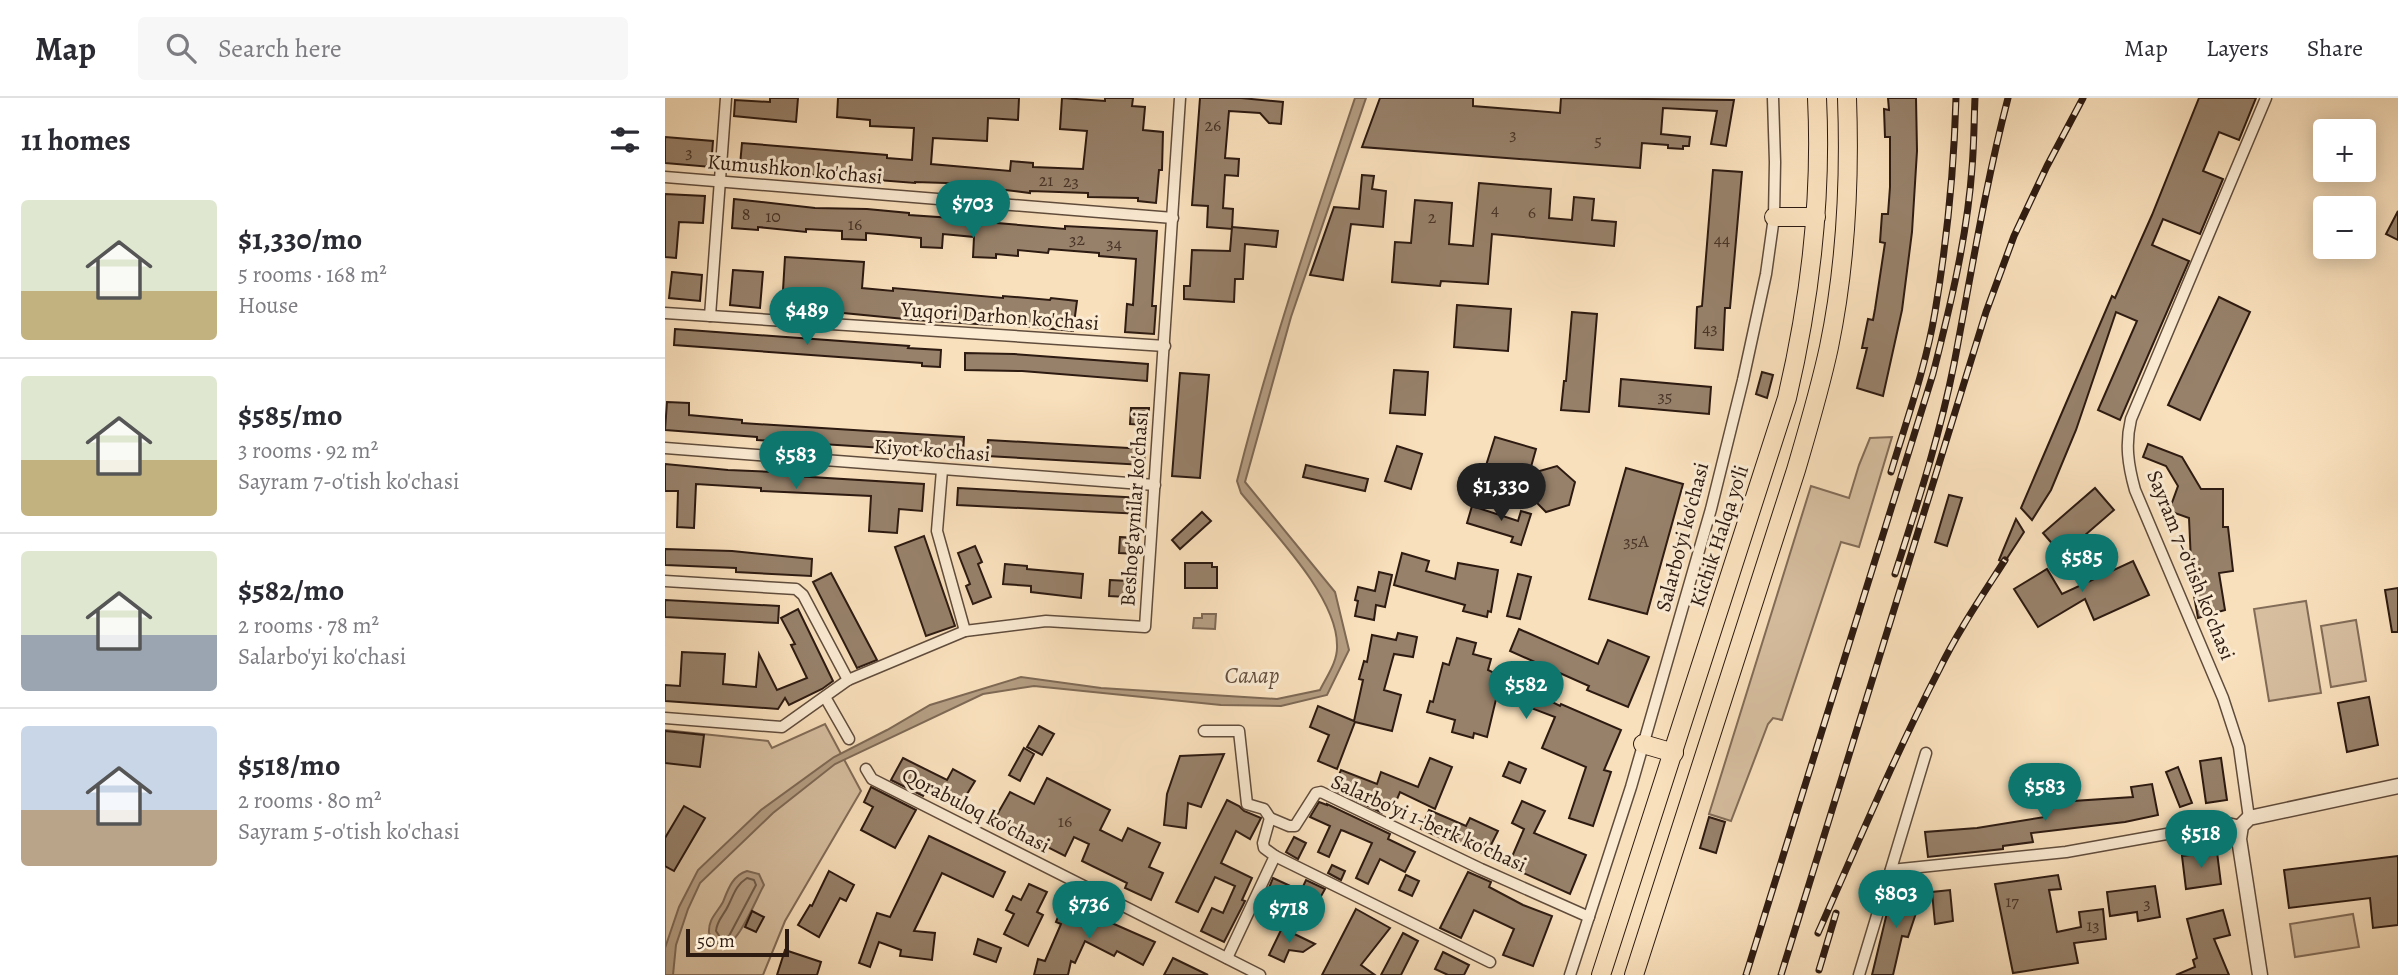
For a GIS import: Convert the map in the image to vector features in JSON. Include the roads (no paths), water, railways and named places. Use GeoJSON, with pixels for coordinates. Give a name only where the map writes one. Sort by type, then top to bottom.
{"type":"FeatureCollection","features":[{"type":"Feature","properties":{"kind":"highway","name":"Kichik Halqa yo'li"},"geometry":{"type":"LineString","coordinates":[[1601,975],[1787,398],[1799,347],[1815,217],[1817,98]]}},
{"type":"Feature","properties":{"kind":"highway"},"geometry":{"type":"LineString","coordinates":[[1634,975],[1784,510],[1818,393],[1837,300],[1847,222],[1847,98]]}},
{"type":"Feature","properties":{"kind":"highway"},"geometry":{"type":"LineString","coordinates":[[1774,217],[1815,217]]}},
{"type":"Feature","properties":{"kind":"highway"},"geometry":{"type":"LineString","coordinates":[[1643,744],[1674,752]]}},
{"type":"Feature","properties":{"kind":"street"},"geometry":{"type":"LineString","coordinates":[[710,316],[726,98]]}},
{"type":"Feature","properties":{"kind":"street","name":"Beshog'aynilar ko'chasi"},"geometry":{"type":"LineString","coordinates":[[665,718],[782,727],[848,680],[965,631],[1046,621],[1145,627],[1180,98]]}},
{"type":"Feature","properties":{"kind":"street","name":"Salarbo'yi ko'chasi"},"geometry":{"type":"LineString","coordinates":[[1570,975],[1618,831],[1721,470],[1766,274],[1774,217],[1773,98]]}},
{"type":"Feature","properties":{"kind":"street","name":"Sayram 7-o'tish ko'chasi"},"geometry":{"type":"LineString","coordinates":[[2260,975],[2239,839],[2245,822],[2239,747],[2213,673],[2136,489],[2129,466],[2127,443],[2130,419],[2266,98]]}},
{"type":"Feature","properties":{"kind":"street","name":"Kumushkon ko'chasi"},"geometry":{"type":"LineString","coordinates":[[665,177],[1173,218]]}},
{"type":"Feature","properties":{"kind":"street","name":"Yuqori Darhon ko'chasi"},"geometry":{"type":"LineString","coordinates":[[665,313],[1165,346]]}},
{"type":"Feature","properties":{"kind":"street","name":"Kiyot ko'chasi"},"geometry":{"type":"LineString","coordinates":[[665,448],[1155,485]]}},
{"type":"Feature","properties":{"kind":"street"},"geometry":{"type":"LineString","coordinates":[[942,470],[936,531],[965,631]]}},
{"type":"Feature","properties":{"kind":"street"},"geometry":{"type":"LineString","coordinates":[[665,581],[796,589],[803,595],[848,680]]}},
{"type":"Feature","properties":{"kind":"street"},"geometry":{"type":"LineString","coordinates":[[825,697],[849,739]]}},
{"type":"Feature","properties":{"kind":"street"},"geometry":{"type":"LineString","coordinates":[[1204,731],[1239,732],[1248,804],[1264,809],[1270,818],[1264,848],[1275,856],[1490,962]]}},
{"type":"Feature","properties":{"kind":"street"},"geometry":{"type":"LineString","coordinates":[[1859,975],[1926,753]]}},
{"type":"Feature","properties":{"kind":"street","name":"Qorabuloq ko'chasi"},"geometry":{"type":"LineString","coordinates":[[866,769],[872,779],[1260,975]]}},
{"type":"Feature","properties":{"kind":"street"},"geometry":{"type":"LineString","coordinates":[[1891,870],[2066,852],[2245,822],[2398,786]]}},
{"type":"Feature","properties":{"kind":"street","name":"Salarbo'yi 1-berk ko'chasi"},"geometry":{"type":"LineString","coordinates":[[1270,818],[1289,826],[1295,825],[1316,793],[1321,792],[1481,869],[1589,917]]}},
{"type":"Feature","properties":{"kind":"street"},"geometry":{"type":"LineString","coordinates":[[1227,958],[1275,856]]}},
{"type":"Feature","properties":{"kind":"water","name":"Салар"},"geometry":{"type":"Polygon","coordinates":[[[1355,98],[1366,98],[1291,317],[1245,482],[1335,592],[1349,650],[1327,695],[1281,706],[1221,705],[1034,686],[983,694],[835,764],[773,813],[700,883],[676,945],[673,975],[665,975],[665,948],[679,907],[698,870],[761,810],[834,757],[930,705],[1021,677],[1101,688],[1277,699],[1320,690],[1336,657],[1334,626],[1315,585],[1285,544],[1241,493],[1237,481],[1277,336],[1355,98]]]}},
{"type":"Feature","properties":{"kind":"water"},"geometry":{"type":"Polygon","coordinates":[[[1202,614],[1216,614],[1215,629],[1193,628],[1194,618],[1202,618],[1202,614]]]}},
{"type":"Feature","properties":{"kind":"water"},"geometry":{"type":"Polygon","coordinates":[[[747,871],[759,874],[764,885],[739,932],[727,946],[720,948],[709,933],[710,924],[732,883],[747,871]]]}},
{"type":"Feature","properties":{"kind":"railway"},"geometry":{"type":"LineString","coordinates":[[1891,472],[1921,372],[1935,312],[1949,205],[1956,98]]}},
{"type":"Feature","properties":{"kind":"railway"},"geometry":{"type":"LineString","coordinates":[[1746,975],[1933,374],[1962,246],[1970,194],[1975,98]]}},
{"type":"Feature","properties":{"kind":"railway"},"geometry":{"type":"LineString","coordinates":[[1895,574],[1942,417],[1985,197],[2008,98]]}},
{"type":"Feature","properties":{"kind":"railway"},"geometry":{"type":"LineString","coordinates":[[1781,975],[1986,312],[2014,236],[2083,98]]}},
{"type":"Feature","properties":{"kind":"railway"},"geometry":{"type":"LineString","coordinates":[[1818,933],[1923,702],[1954,641],[2005,560]]}},
{"type":"Feature","properties":{"kind":"railway"},"geometry":{"type":"LineString","coordinates":[[1819,970],[1836,913]]}}]}
